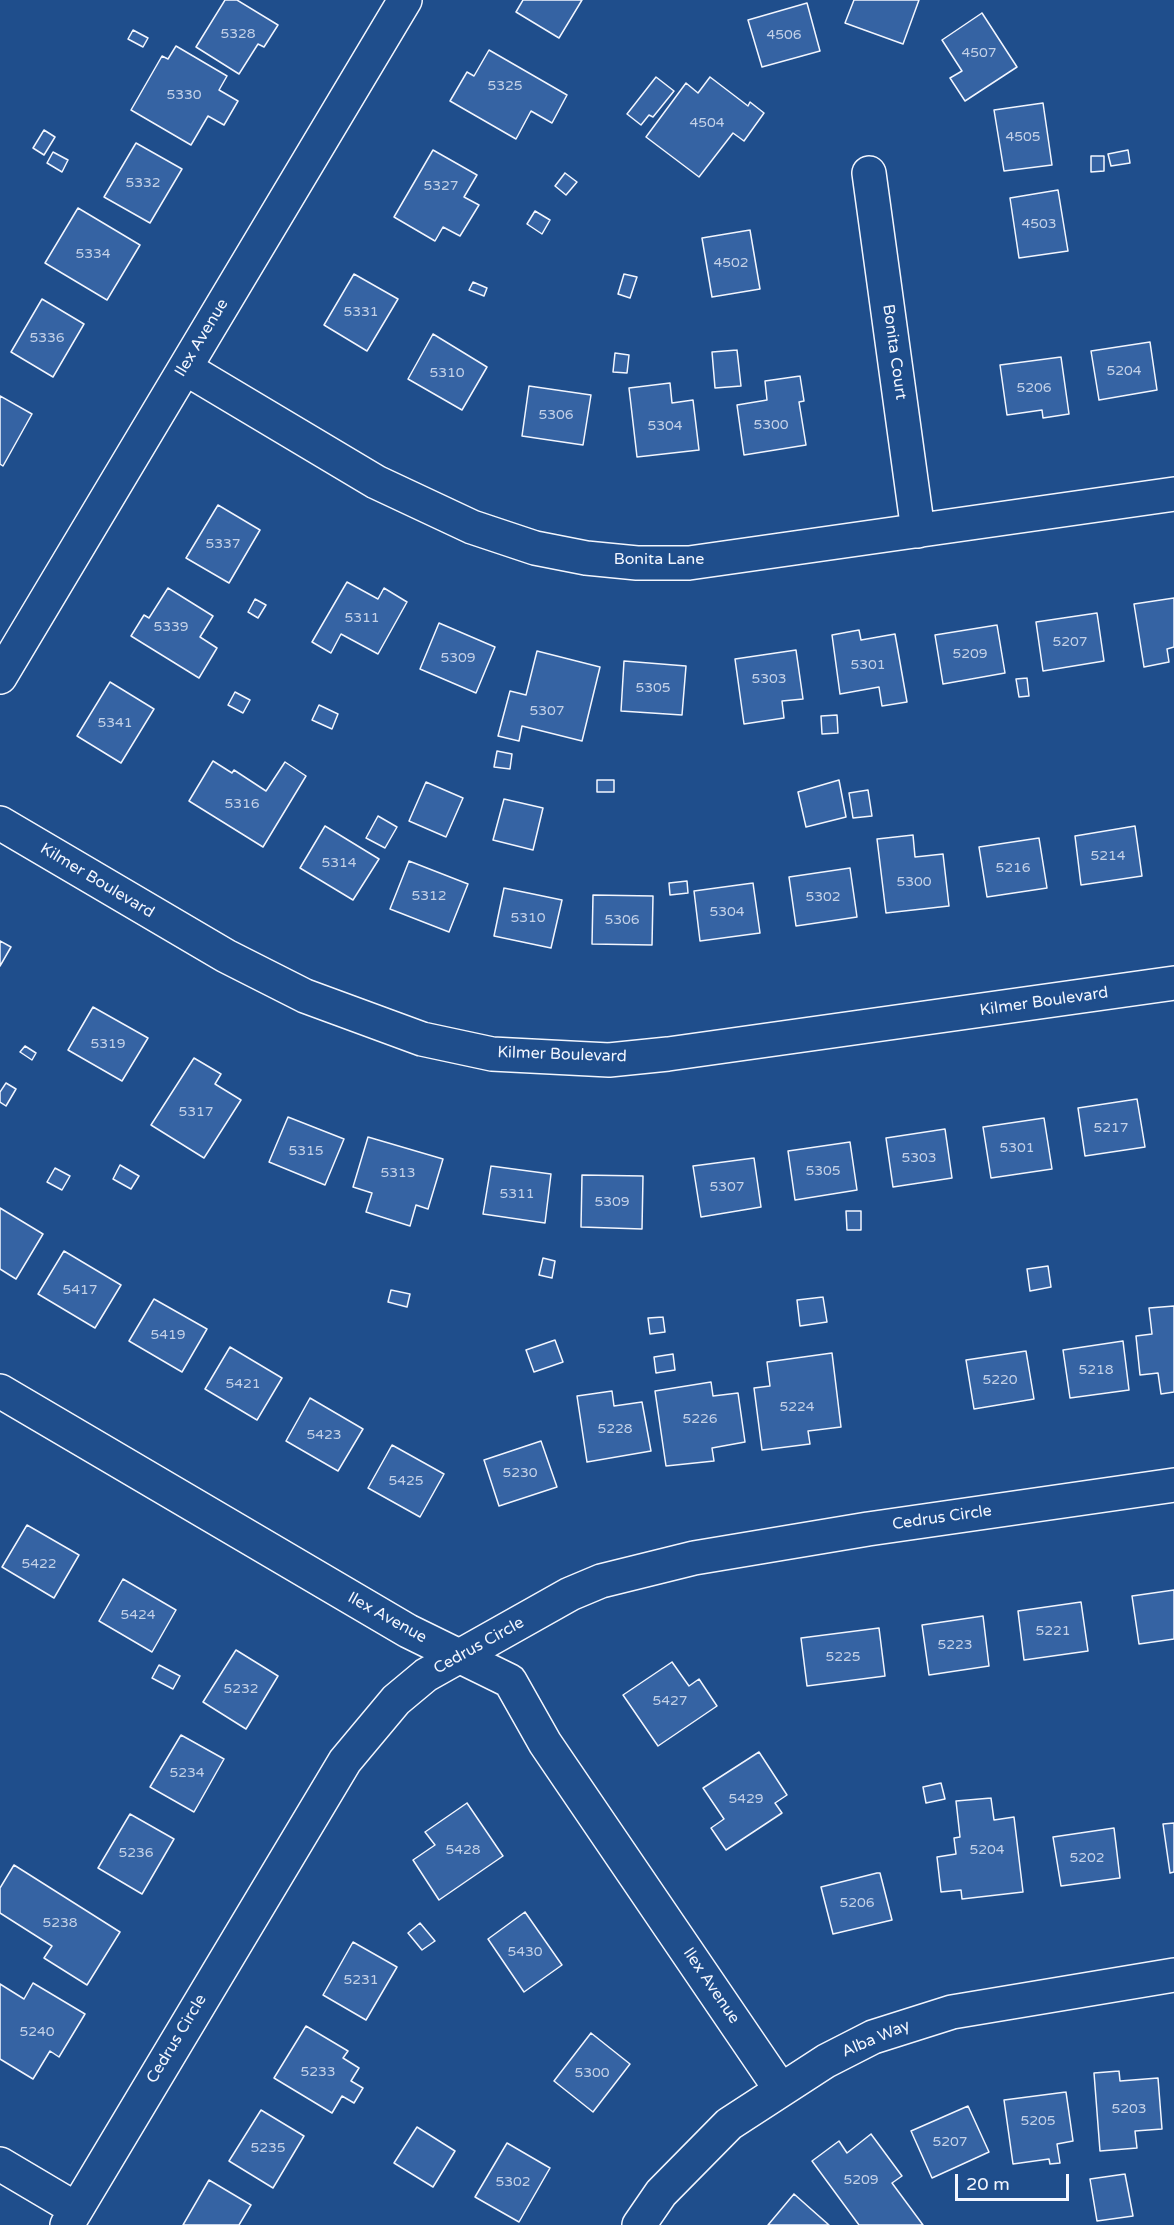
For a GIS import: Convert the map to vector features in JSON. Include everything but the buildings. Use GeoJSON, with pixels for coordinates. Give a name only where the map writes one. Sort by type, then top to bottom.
{"type":"FeatureCollection","features":[{"type":"Feature","properties":{"kind":"street","name":"Ilex Avenue"},"geometry":{"type":"LineString","coordinates":[[0,677],[405,0]]}},
{"type":"Feature","properties":{"kind":"street","name":"Bonita Court"},"geometry":{"type":"LineString","coordinates":[[869,173],[918,531]]}},
{"type":"Feature","properties":{"kind":"street","name":"Bonita Lane"},"geometry":{"type":"LineString","coordinates":[[185,368],[376,482],[472,527],[535,548],[596,559],[637,563],[689,563],[1174,494]]}},
{"type":"Feature","properties":{"kind":"street","name":"Kilmer Boulevard"},"geometry":{"type":"LineString","coordinates":[[0,823],[225,956],[305,996],[422,1038],[492,1054],[609,1060],[668,1054],[1174,983]]}},
{"type":"Feature","properties":{"kind":"street","name":"Ilex Avenue"},"geometry":{"type":"LineString","coordinates":[[0,1390],[408,1631],[510,1681],[545,1743],[781,2090]]}},
{"type":"Feature","properties":{"kind":"street","name":"Cedrus Circle"},"geometry":{"type":"LineString","coordinates":[[71,2217],[345,1761],[396,1701],[426,1675],[570,1594],[601,1581],[682,1561],[868,1529],[1174,1485]]}},
{"type":"Feature","properties":{"kind":"street","name":"Alba Way"},"geometry":{"type":"LineString","coordinates":[[639,2225],[661,2193],[729,2124],[826,2061],[873,2037],[913,2023],[963,2010],[1174,1975]]}},
{"type":"Feature","properties":{"kind":"street"},"geometry":{"type":"LineString","coordinates":[[0,2164],[71,2217]]}}]}
